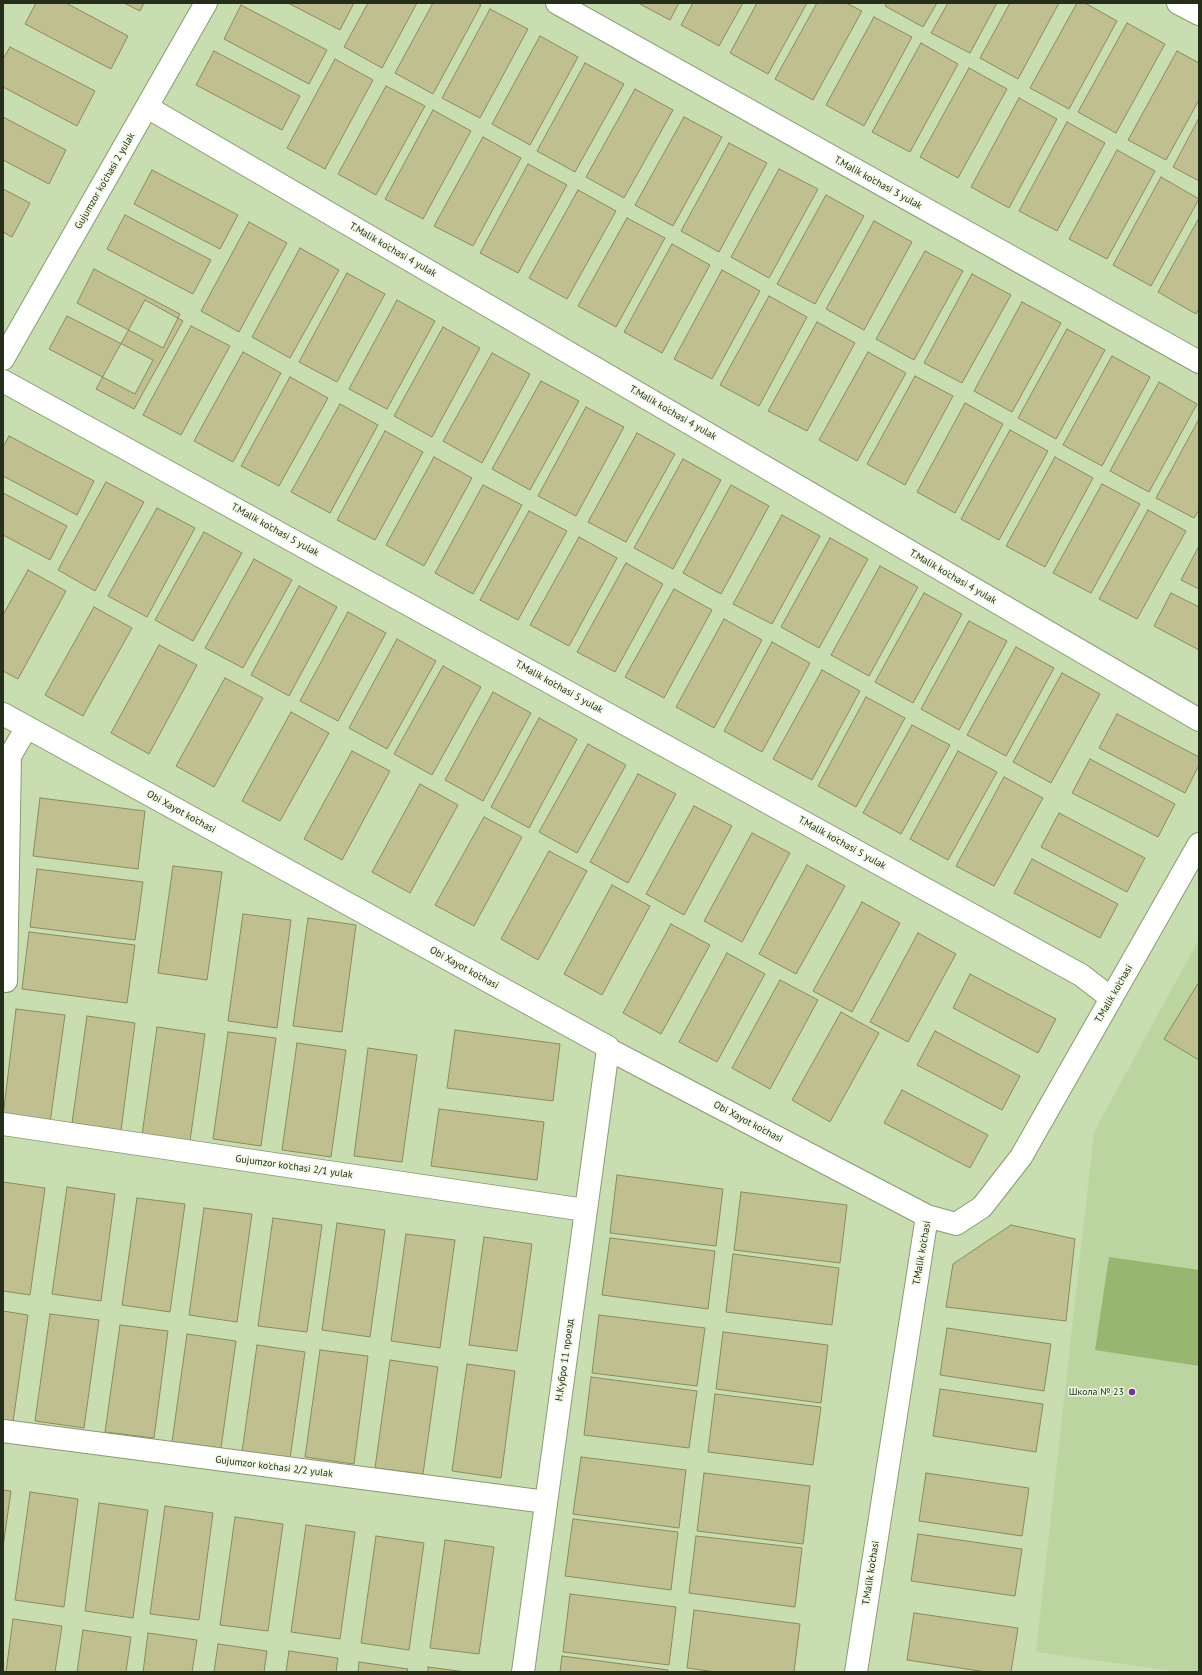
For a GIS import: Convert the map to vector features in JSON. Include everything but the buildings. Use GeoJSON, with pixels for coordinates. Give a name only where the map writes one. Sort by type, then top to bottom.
{"type":"FeatureCollection","features":[{"type":"Feature","properties":{"kind":"street","name":"Gujumzor ko'chasi 2 yulak"},"geometry":{"type":"LineString","coordinates":[[3,358],[206,3]]}},
{"type":"Feature","properties":{"kind":"street","name":"T.Malik ko'chasi 3 yulak"},"geometry":{"type":"LineString","coordinates":[[557,3],[1199,362]]}},
{"type":"Feature","properties":{"kind":"street"},"geometry":{"type":"LineString","coordinates":[[1178,3],[1199,14]]}},
{"type":"Feature","properties":{"kind":"street","name":"T.Malik ko'chasi 4 yulak"},"geometry":{"type":"LineString","coordinates":[[147,107],[1199,720]]}},
{"type":"Feature","properties":{"kind":"street","name":"T.Malik ko'chasi 5 yulak"},"geometry":{"type":"LineString","coordinates":[[3,381],[1067,967],[1081,975],[1111,998]]}},
{"type":"Feature","properties":{"kind":"street","name":"Obi Xayot ko'chasi"},"geometry":{"type":"LineString","coordinates":[[3,714],[601,1043],[608,1047],[608,1049],[927,1216]]}},
{"type":"Feature","properties":{"kind":"street"},"geometry":{"type":"LineString","coordinates":[[6,981],[10,756],[27,727]]}},
{"type":"Feature","properties":{"kind":"street","name":"T.Malik ko'chasi"},"geometry":{"type":"LineString","coordinates":[[856,1672],[927,1216],[956,1224],[982,1206],[1021,1157],[1199,844]]}},
{"type":"Feature","properties":{"kind":"street","name":"Н.Кубро 11 проезд"},"geometry":{"type":"LineString","coordinates":[[523,1672],[608,1049]]}},
{"type":"Feature","properties":{"kind":"street","name":"Gujumzor ko'chasi 2/1 yulak"},"geometry":{"type":"LineString","coordinates":[[3,1124],[585,1210]]}},
{"type":"Feature","properties":{"kind":"street","name":"Gujumzor ko'chasi 2/2 yulak"},"geometry":{"type":"LineString","coordinates":[[3,1431],[546,1502]]}},
{"type":"Feature","properties":{"kind":"shaded area","name":"Школа № 23"},"geometry":{"type":"Polygon","coordinates":[[[1199,939],[1199,1672],[1180,1672],[1036,1652],[1094,1132],[1199,939]]]}},
{"type":"Feature","properties":{"kind":"shaded area"},"geometry":{"type":"Polygon","coordinates":[[[1109,1257],[1199,1270],[1199,1366],[1095,1350],[1109,1257]]]}},
{"type":"Feature","properties":{"kind":"place","name":"Школа № 23"},"geometry":{"type":"Point","coordinates":[1132,1392]}}]}
